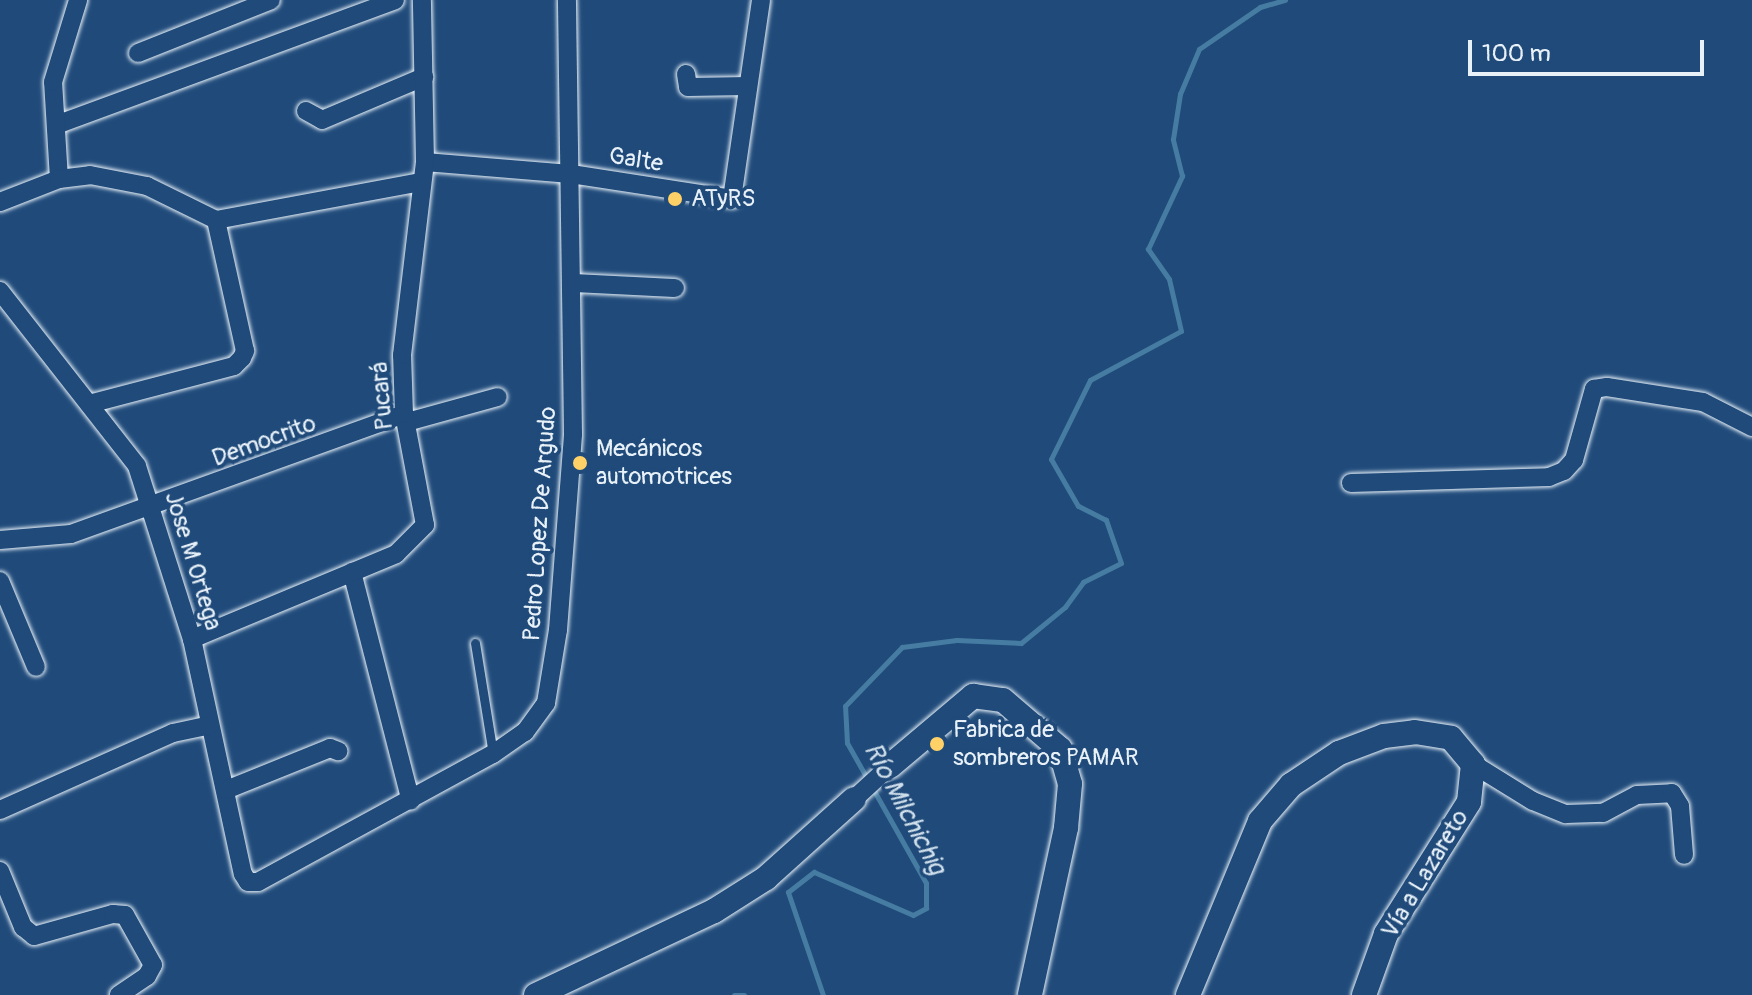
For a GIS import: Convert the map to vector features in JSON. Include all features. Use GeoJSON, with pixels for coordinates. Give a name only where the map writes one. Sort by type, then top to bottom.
{"type":"FeatureCollection","features":[{"type":"Feature","properties":{"kind":"street"},"geometry":{"type":"LineString","coordinates":[[59,179],[53,82],[78,0]]}},
{"type":"Feature","properties":{"kind":"street"},"geometry":{"type":"LineString","coordinates":[[138,53],[271,0]]}},
{"type":"Feature","properties":{"kind":"street"},"geometry":{"type":"LineString","coordinates":[[56,125],[395,0]]}},
{"type":"Feature","properties":{"kind":"street","name":"Pucará"},"geometry":{"type":"LineString","coordinates":[[192,639],[408,547],[425,525],[406,418],[402,355],[425,162],[422,0]]}},
{"type":"Feature","properties":{"kind":"street","name":"Pedro Lopez De Argudo"},"geometry":{"type":"LineString","coordinates":[[253,884],[493,754],[532,725],[550,687],[573,434],[567,0]]}},
{"type":"Feature","properties":{"kind":"street","name":"Galte"},"geometry":{"type":"LineString","coordinates":[[425,162],[571,174],[732,199],[761,0]]}},
{"type":"Feature","properties":{"kind":"street"},"geometry":{"type":"LineString","coordinates":[[686,74],[688,87],[748,86]]}},
{"type":"Feature","properties":{"kind":"street"},"geometry":{"type":"LineString","coordinates":[[306,111],[322,120],[424,77]]}},
{"type":"Feature","properties":{"kind":"street"},"geometry":{"type":"LineString","coordinates":[[0,202],[59,179],[90,175],[147,186],[216,220],[422,182]]}},
{"type":"Feature","properties":{"kind":"street"},"geometry":{"type":"LineString","coordinates":[[89,404],[234,366],[242,358],[245,351],[216,220]]}},
{"type":"Feature","properties":{"kind":"street"},"geometry":{"type":"LineString","coordinates":[[573,283],[675,288]]}},
{"type":"Feature","properties":{"kind":"street","name":"Jose M Ortega"},"geometry":{"type":"LineString","coordinates":[[0,291],[137,466],[153,508],[192,639],[243,874],[253,884]]}},
{"type":"Feature","properties":{"kind":"street"},"geometry":{"type":"LineString","coordinates":[[1351,483],[1549,477],[1564,471],[1574,460],[1594,389],[1607,387],[1703,402],[1752,427]]}},
{"type":"Feature","properties":{"kind":"street","name":"Democrito"},"geometry":{"type":"LineString","coordinates":[[0,540],[71,534],[406,418],[498,397]]}},
{"type":"Feature","properties":{"kind":"street"},"geometry":{"type":"LineString","coordinates":[[352,572],[411,801]]}},
{"type":"Feature","properties":{"kind":"street"},"geometry":{"type":"LineString","coordinates":[[0,581],[36,667]]}},
{"type":"Feature","properties":{"kind":"street"},"geometry":{"type":"LineString","coordinates":[[536,995],[714,911],[766,878],[973,696],[1003,700],[1060,749],[1069,801],[1030,995]]}},
{"type":"Feature","properties":{"kind":"street"},"geometry":{"type":"LineString","coordinates":[[0,810],[173,733],[210,725]]}},
{"type":"Feature","properties":{"kind":"street"},"geometry":{"type":"LineString","coordinates":[[1188,995],[1260,821],[1291,785],[1352,746],[1394,733],[1451,738],[1473,764],[1541,805],[1566,814],[1603,813],[1637,795],[1672,793],[1680,806],[1684,855]]}},
{"type":"Feature","properties":{"kind":"street"},"geometry":{"type":"LineString","coordinates":[[226,790],[330,748],[338,751]]}},
{"type":"Feature","properties":{"kind":"street","name":"Vía a Lazareto"},"geometry":{"type":"LineString","coordinates":[[1364,995],[1386,934],[1469,802],[1473,764]]}},
{"type":"Feature","properties":{"kind":"street"},"geometry":{"type":"LineString","coordinates":[[0,871],[23,927],[34,936],[113,914],[125,915],[153,965],[147,976],[119,995]]}},
{"type":"Feature","properties":{"kind":"lane"},"geometry":{"type":"LineString","coordinates":[[475,643],[493,754]]}},
{"type":"Feature","properties":{"kind":"waterway","name":"Río Milchichig"},"geometry":{"type":"LineString","coordinates":[[823,995],[788,892],[814,872],[913,915],[926,908],[926,883],[847,743],[845,706],[902,647],[957,640],[1021,643],[1065,607],[1083,582],[1121,563],[1106,520],[1078,506],[1051,459],[1090,380],[1181,331],[1169,279],[1148,249],[1182,176],[1173,139],[1180,94],[1199,49],[1260,7],[1285,0]]}},
{"type":"Feature","properties":{"kind":"waterway","name":"Río Milchichig"},"geometry":{"type":"LineString","coordinates":[[734,995],[744,995]]}},
{"type":"Feature","properties":{"kind":"place","name":"ATyRS"},"geometry":{"type":"Point","coordinates":[675,199]}},
{"type":"Feature","properties":{"kind":"place","name":"Mecánicos automotrices"},"geometry":{"type":"Point","coordinates":[580,463]}},
{"type":"Feature","properties":{"kind":"place","name":"Fabrica de sombreros PAMAR"},"geometry":{"type":"Point","coordinates":[937,744]}}]}
